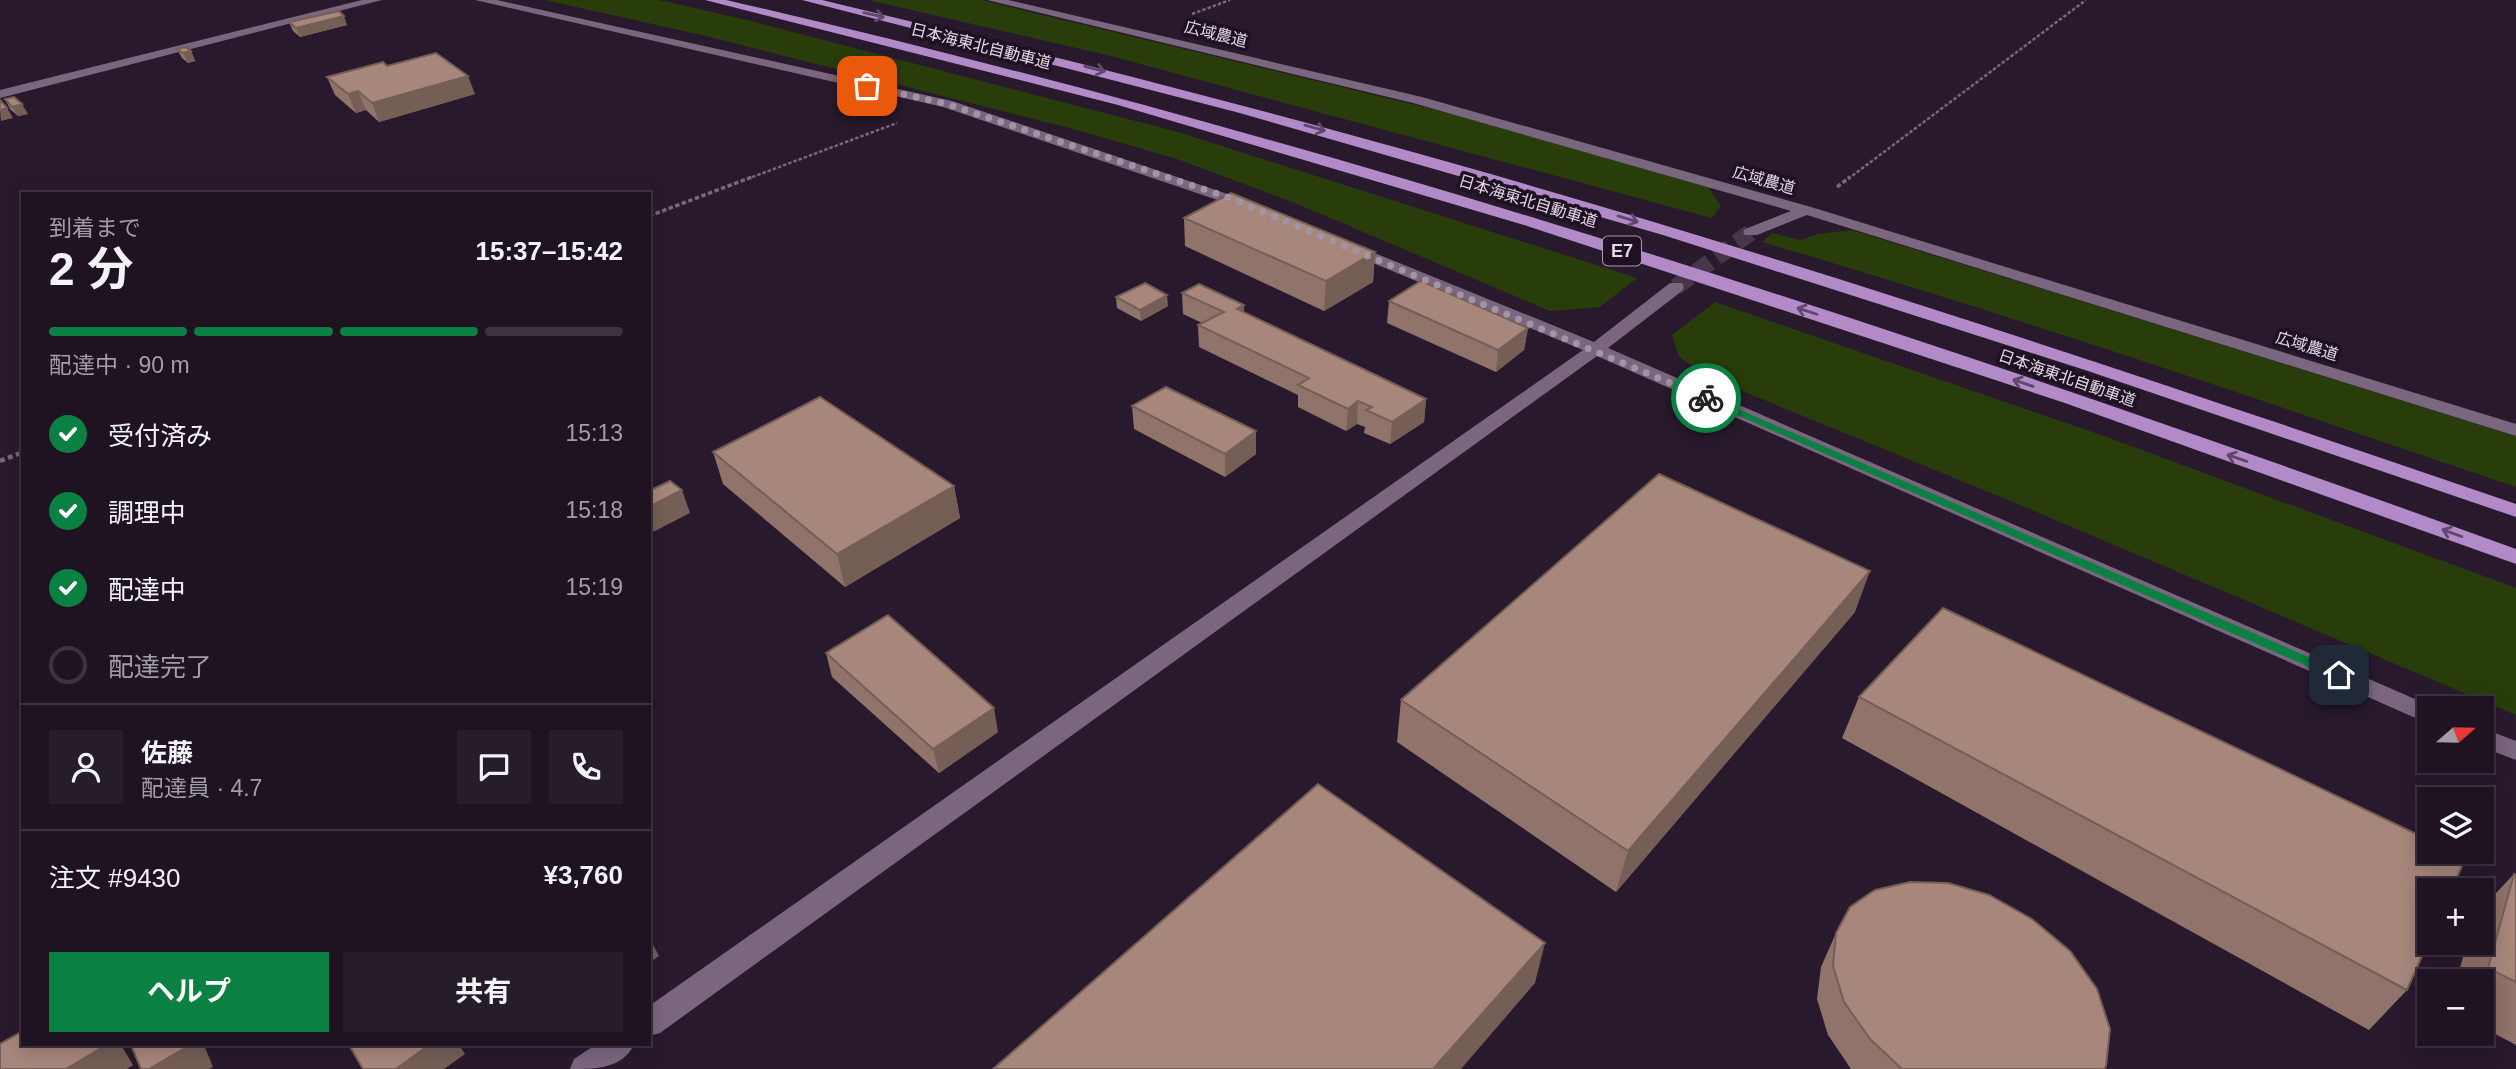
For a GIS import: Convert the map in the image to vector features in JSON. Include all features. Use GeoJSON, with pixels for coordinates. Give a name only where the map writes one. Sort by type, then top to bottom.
{"type":"FeatureCollection","features":[{"type":"Feature","properties":{"kind":"highway","name":"日本海東北自動車道"},"geometry":{"type":"LineString","coordinates":[[711,0],[943,55],[1085,93],[1264,142],[1479,206],[1937,354],[2516,557]]}},
{"type":"Feature","properties":{"kind":"highway","name":"日本海東北自動車道"},"geometry":{"type":"LineString","coordinates":[[808,0],[976,39],[1171,89],[1675,233],[1987,332],[2516,511]]}},
{"type":"Feature","properties":{"kind":"street"},"geometry":{"type":"LineString","coordinates":[[0,94],[376,0]]}},
{"type":"Feature","properties":{"kind":"street"},"geometry":{"type":"LineString","coordinates":[[481,0],[947,104],[1230,198],[1268,214]]}},
{"type":"Feature","properties":{"kind":"street","name":"広域農道"},"geometry":{"type":"LineString","coordinates":[[993,0],[1417,100],[1805,210],[2516,430]]}},
{"type":"Feature","properties":{"kind":"street"},"geometry":{"type":"LineString","coordinates":[[1751,232],[1805,210]]}},
{"type":"Feature","properties":{"kind":"street"},"geometry":{"type":"LineString","coordinates":[[1331,240],[1596,349],[2417,709]]}},
{"type":"Feature","properties":{"kind":"street"},"geometry":{"type":"LineString","coordinates":[[651,1022],[1596,349],[1676,287]]}},
{"type":"Feature","properties":{"kind":"street"},"geometry":{"type":"LineString","coordinates":[[2494,742],[2516,751]]}},
{"type":"Feature","properties":{"kind":"street"},"geometry":{"type":"LineString","coordinates":[[585,1069],[618,1046]]}},
{"type":"Feature","properties":{"kind":"path"},"geometry":{"type":"LineString","coordinates":[[1805,210],[2086,0]]}},
{"type":"Feature","properties":{"kind":"path"},"geometry":{"type":"LineString","coordinates":[[651,215],[947,104]]}},
{"type":"Feature","properties":{"kind":"path"},"geometry":{"type":"LineString","coordinates":[[0,461],[21,453]]}},
{"type":"Feature","properties":{"kind":"green space"},"geometry":{"type":"Polygon","coordinates":[[[545,0],[659,0],[747,20],[1178,132],[1637,278],[1600,307],[1550,311],[1290,201],[1177,159],[1073,129],[706,36],[545,0]]]}},
{"type":"Feature","properties":{"kind":"green space"},"geometry":{"type":"Polygon","coordinates":[[[868,0],[981,0],[1453,114],[1708,187],[1721,206],[1712,218],[1107,55],[868,0]]]}},
{"type":"Feature","properties":{"kind":"green space"},"geometry":{"type":"Polygon","coordinates":[[[1852,230],[2516,436],[2516,487],[2046,330],[1762,242],[1772,233],[1800,240],[1818,234],[1852,230]]]}},
{"type":"Feature","properties":{"kind":"green space"},"geometry":{"type":"Polygon","coordinates":[[[1715,302],[2104,436],[2516,588],[2516,715],[2494,706],[2494,696],[2471,696],[1735,388],[1679,357],[1672,335],[1715,302]]]}},
{"type":"Feature","properties":{"kind":"building"},"geometry":{"type":"Polygon","coordinates":[[[339,11],[344,16],[296,28],[289,22],[339,11]]]}},
{"type":"Feature","properties":{"kind":"building"},"geometry":{"type":"Polygon","coordinates":[[[186,47],[191,51],[183,53],[177,49],[186,47]]]}},
{"type":"Feature","properties":{"kind":"building"},"geometry":{"type":"Polygon","coordinates":[[[436,53],[468,76],[372,103],[358,91],[348,94],[327,77],[383,62],[387,66],[436,53]]]}},
{"type":"Feature","properties":{"kind":"building"},"geometry":{"type":"Polygon","coordinates":[[[14,97],[22,104],[12,107],[5,99],[14,97]]]}},
{"type":"Feature","properties":{"kind":"building"},"geometry":{"type":"Polygon","coordinates":[[[0,100],[7,108],[0,110],[0,100]]]}},
{"type":"Feature","properties":{"kind":"building"},"geometry":{"type":"Polygon","coordinates":[[[1231,193],[1375,252],[1326,281],[1184,218],[1231,193]]]}},
{"type":"Feature","properties":{"kind":"building"},"geometry":{"type":"Polygon","coordinates":[[[1421,281],[1528,328],[1498,350],[1389,301],[1421,281]]]}},
{"type":"Feature","properties":{"kind":"building"},"geometry":{"type":"Polygon","coordinates":[[[1145,283],[1167,295],[1140,310],[1116,297],[1145,283]]]}},
{"type":"Feature","properties":{"kind":"building"},"geometry":{"type":"Polygon","coordinates":[[[1199,284],[1244,305],[1237,309],[1426,399],[1392,422],[1366,410],[1372,407],[1358,401],[1348,409],[1298,385],[1309,378],[1198,325],[1224,312],[1182,293],[1199,284]]]}},
{"type":"Feature","properties":{"kind":"building"},"geometry":{"type":"Polygon","coordinates":[[[1166,387],[1256,431],[1225,454],[1132,406],[1166,387]]]}},
{"type":"Feature","properties":{"kind":"building"},"geometry":{"type":"Polygon","coordinates":[[[820,397],[954,486],[837,554],[713,452],[820,397]]]}},
{"type":"Feature","properties":{"kind":"building"},"geometry":{"type":"Polygon","coordinates":[[[1659,474],[1870,571],[1628,851],[1401,700],[1659,474]]]}},
{"type":"Feature","properties":{"kind":"building"},"geometry":{"type":"Polygon","coordinates":[[[670,481],[682,490],[651,506],[651,490],[670,481]]]}},
{"type":"Feature","properties":{"kind":"building"},"geometry":{"type":"Polygon","coordinates":[[[1943,608],[2417,834],[2417,864],[2463,864],[2457,878],[2417,878],[2417,955],[2422,955],[2407,990],[1859,697],[1943,608]]]}},
{"type":"Feature","properties":{"kind":"building"},"geometry":{"type":"Polygon","coordinates":[[[888,615],[994,708],[933,749],[826,653],[888,615]]]}},
{"type":"Feature","properties":{"kind":"building"},"geometry":{"type":"Polygon","coordinates":[[[1318,784],[1545,943],[1433,1069],[993,1069],[1318,784]]]}},
{"type":"Feature","properties":{"kind":"building"},"geometry":{"type":"Polygon","coordinates":[[[2514,874],[2516,982],[2488,968],[2492,955],[2494,955],[2514,874]]]}},
{"type":"Feature","properties":{"kind":"building"},"geometry":{"type":"Polygon","coordinates":[[[1910,882],[1948,883],[1989,895],[2032,919],[2070,951],[2097,989],[2110,1029],[2104,1069],[1902,1069],[1870,1039],[1844,1002],[1833,966],[1836,933],[1850,907],[1875,890],[1910,882]]]}},
{"type":"Feature","properties":{"kind":"building"},"geometry":{"type":"Polygon","coordinates":[[[21,1032],[21,1046],[104,1046],[66,1069],[0,1069],[0,1044],[21,1032]]]}},
{"type":"Feature","properties":{"kind":"building"},"geometry":{"type":"Polygon","coordinates":[[[131,1046],[188,1046],[149,1069],[141,1069],[131,1046]]]}},
{"type":"Feature","properties":{"kind":"building"},"geometry":{"type":"Polygon","coordinates":[[[350,1046],[428,1046],[396,1069],[363,1069],[350,1046]]]}},
{"type":"Feature","properties":{"kind":"tunnel"},"geometry":{"type":"LineString","coordinates":[[1676,287],[1751,232]]}},
{"type":"Feature","properties":{"kind":"way so far"},"geometry":{"type":"LineString","coordinates":[[867,86],[947,104],[1230,198],[1596,349],[1706,398]]}},
{"type":"Feature","properties":{"kind":"route"},"geometry":{"type":"LineString","coordinates":[[1706,398],[2339,675]]}}]}
